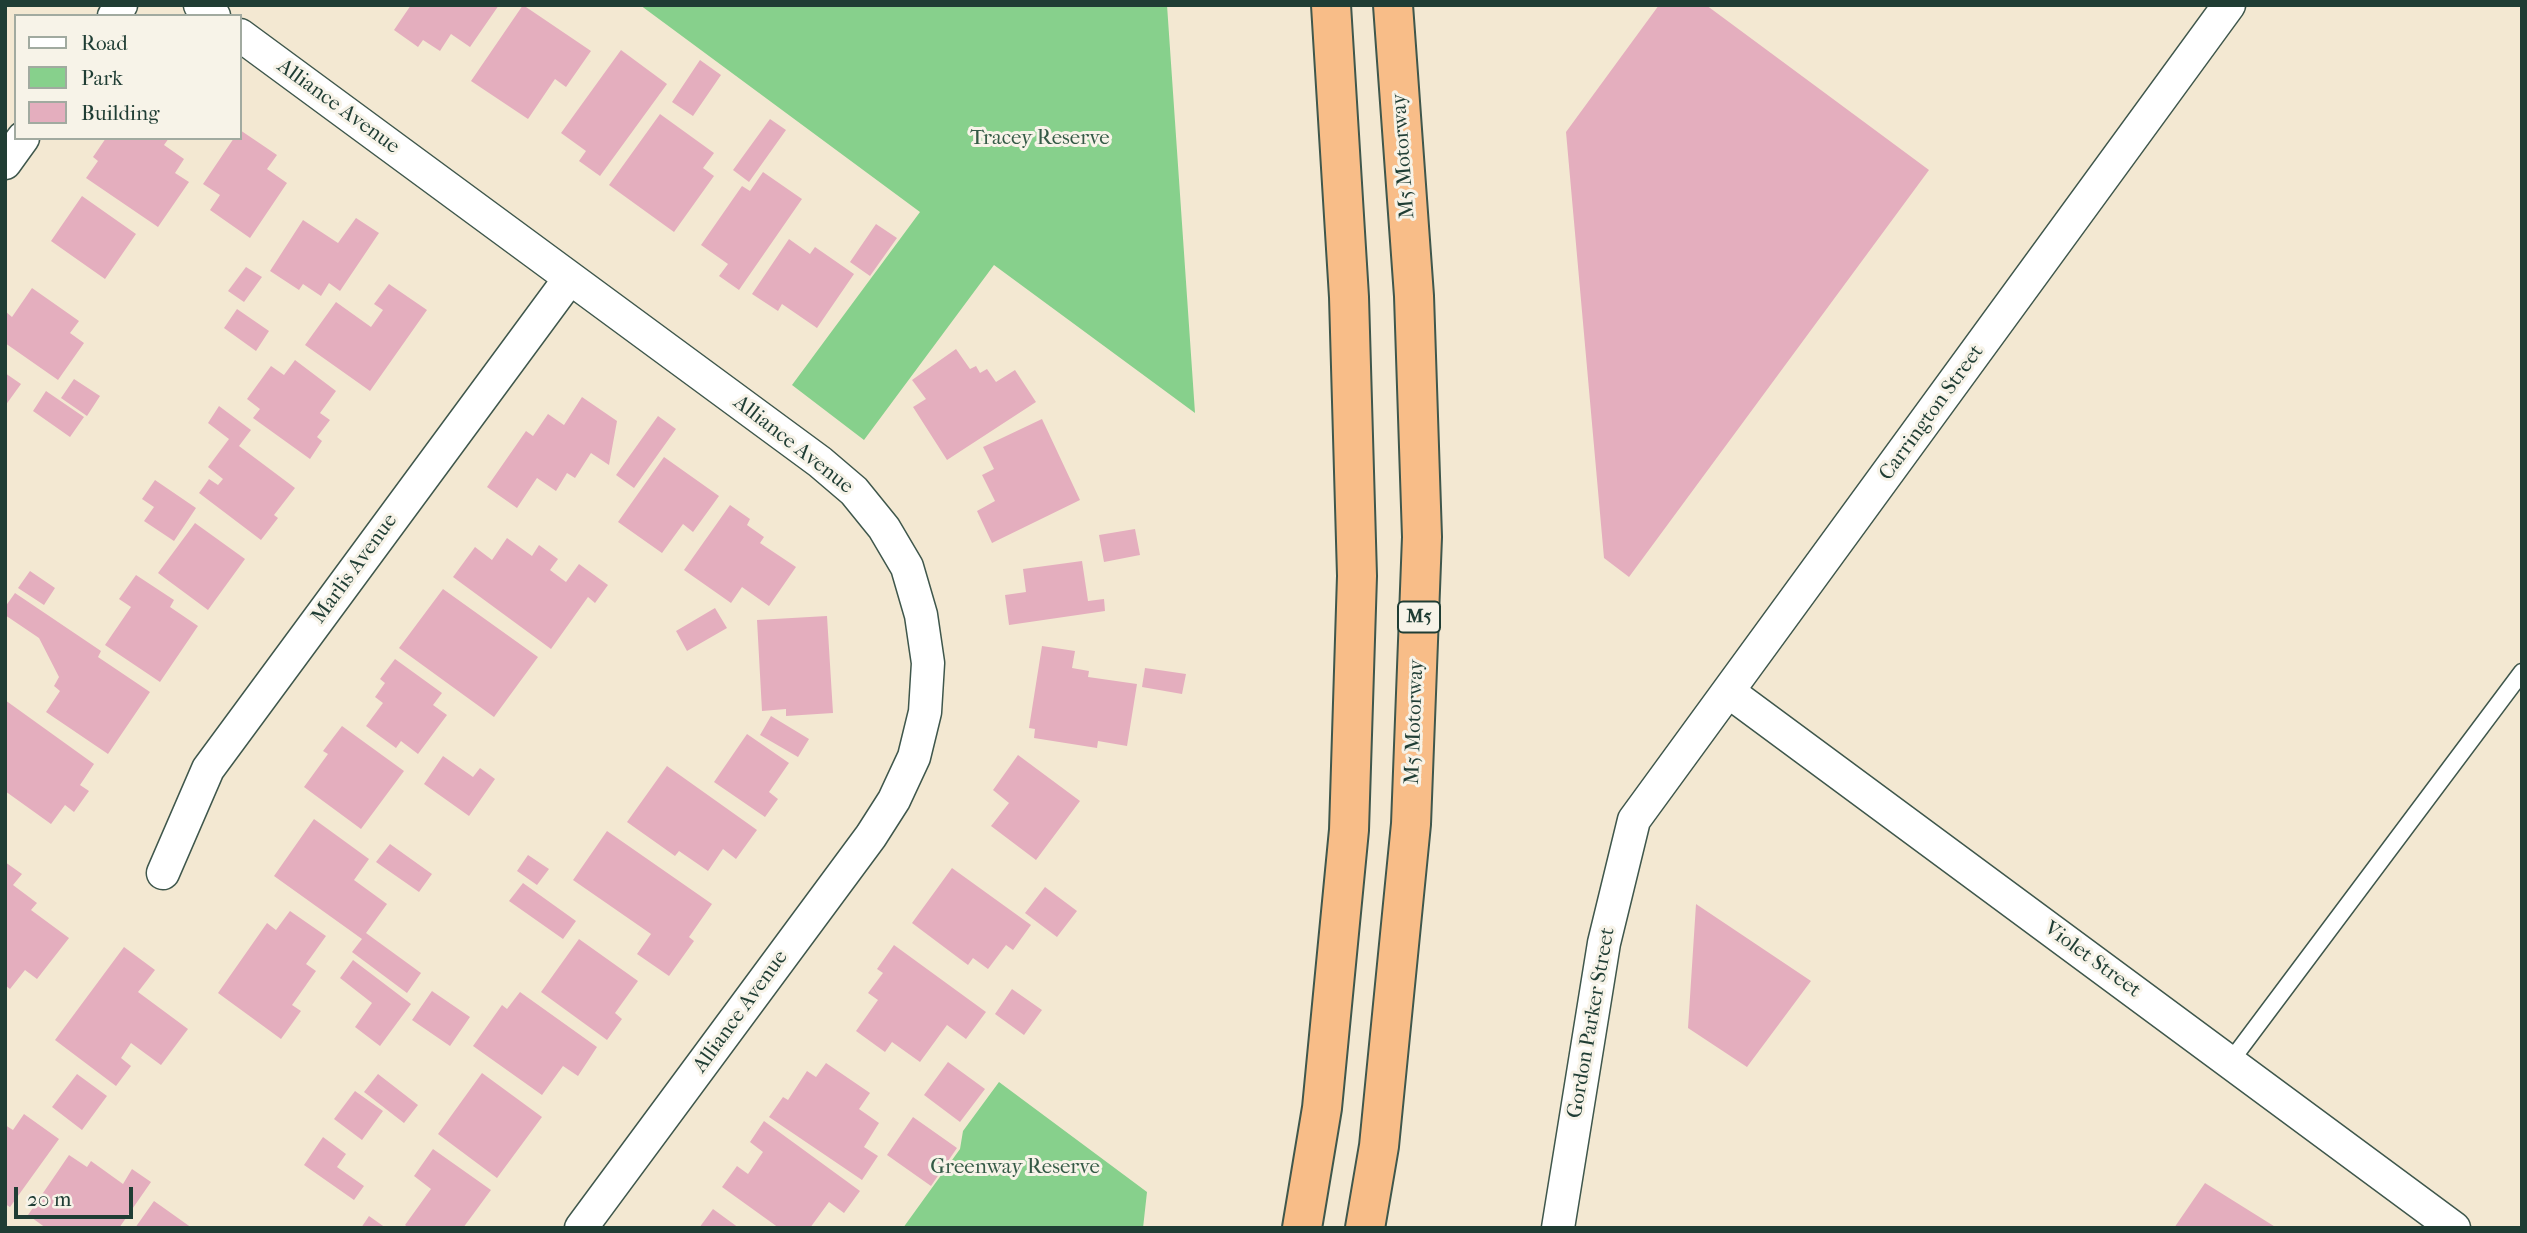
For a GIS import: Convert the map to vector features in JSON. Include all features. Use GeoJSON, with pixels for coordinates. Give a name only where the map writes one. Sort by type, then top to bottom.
{"type":"FeatureCollection","features":[{"type":"Feature","properties":{"kind":"highway"},"geometry":{"type":"LineString","coordinates":[[1302,1228],[1322,1108],[1349,830],[1357,576],[1349,297],[1331,5]]}},
{"type":"Feature","properties":{"kind":"highway","name":"M5 Motorway"},"geometry":{"type":"LineString","coordinates":[[1366,1228],[1379,1146],[1411,824],[1422,537],[1414,296],[1393,5]]}},
{"type":"Feature","properties":{"kind":"street","name":"Carrington Street"},"geometry":{"type":"LineString","coordinates":[[1634,820],[2229,5]]}},
{"type":"Feature","properties":{"kind":"street","name":"Alliance Avenue"},"geometry":{"type":"LineString","coordinates":[[242,36],[820,461],[853,491],[884,528],[907,567],[921,615],[928,663],[925,712],[914,757],[894,800],[871,836],[582,1228]]}},
{"type":"Feature","properties":{"kind":"street"},"geometry":{"type":"LineString","coordinates":[[5,163],[22,140]]}},
{"type":"Feature","properties":{"kind":"street","name":"Marlis Avenue"},"geometry":{"type":"LineString","coordinates":[[163,873],[208,769],[570,278]]}},
{"type":"Feature","properties":{"kind":"street","name":"Violet Street"},"geometry":{"type":"LineString","coordinates":[[1729,692],[2454,1228]]}},
{"type":"Feature","properties":{"kind":"street","name":"Gordon Parker Street"},"geometry":{"type":"LineString","coordinates":[[1558,1228],[1604,943],[1634,820]]}},
{"type":"Feature","properties":{"kind":"lane"},"geometry":{"type":"LineString","coordinates":[[2230,1062],[2522,671]]}},
{"type":"Feature","properties":{"kind":"green space","name":"Tracey Reserve"},"geometry":{"type":"Polygon","coordinates":[[[640,5],[1167,5],[1195,413],[994,265],[864,440],[792,385],[920,212],[640,5]]]}},
{"type":"Feature","properties":{"kind":"green space","name":"Greenway Reserve"},"geometry":{"type":"Polygon","coordinates":[[[999,1082],[1147,1192],[1143,1228],[903,1228],[960,1149],[963,1131],[999,1082]]]}},
{"type":"Feature","properties":{"kind":"building"},"geometry":{"type":"Polygon","coordinates":[[[411,5],[499,5],[470,47],[451,34],[440,51],[423,40],[418,47],[394,30],[411,5]]]}},
{"type":"Feature","properties":{"kind":"building"},"geometry":{"type":"Polygon","coordinates":[[[523,5],[591,51],[566,87],[555,79],[528,119],[471,81],[523,5]]]}},
{"type":"Feature","properties":{"kind":"building"},"geometry":{"type":"Polygon","coordinates":[[[1659,5],[1706,5],[1929,170],[1629,577],[1604,558],[1566,132],[1659,5]]]}},
{"type":"Feature","properties":{"kind":"building"},"geometry":{"type":"Polygon","coordinates":[[[621,50],[667,84],[600,176],[579,161],[586,151],[561,133],[621,50]]]}},
{"type":"Feature","properties":{"kind":"building"},"geometry":{"type":"Polygon","coordinates":[[[700,60],[721,75],[693,116],[672,102],[700,60]]]}},
{"type":"Feature","properties":{"kind":"building"},"geometry":{"type":"Polygon","coordinates":[[[660,114],[714,153],[703,168],[714,176],[674,232],[609,185],[660,114]]]}},
{"type":"Feature","properties":{"kind":"building"},"geometry":{"type":"Polygon","coordinates":[[[770,119],[786,130],[749,182],[733,170],[770,119]]]}},
{"type":"Feature","properties":{"kind":"building"},"geometry":{"type":"Polygon","coordinates":[[[242,131],[277,155],[267,169],[287,183],[250,238],[210,210],[220,195],[203,184],[233,140],[242,140],[242,131]]]}},
{"type":"Feature","properties":{"kind":"building"},"geometry":{"type":"Polygon","coordinates":[[[105,140],[168,140],[164,145],[184,159],[175,173],[189,182],[158,227],[86,178],[98,161],[93,157],[105,140]]]}},
{"type":"Feature","properties":{"kind":"building"},"geometry":{"type":"Polygon","coordinates":[[[763,172],[802,199],[739,290],[719,276],[728,264],[701,245],[742,186],[750,191],[763,172]]]}},
{"type":"Feature","properties":{"kind":"building"},"geometry":{"type":"Polygon","coordinates":[[[82,196],[136,234],[105,279],[51,241],[82,196]]]}},
{"type":"Feature","properties":{"kind":"building"},"geometry":{"type":"Polygon","coordinates":[[[356,218],[379,233],[340,291],[329,283],[321,296],[303,284],[299,290],[270,271],[303,220],[338,243],[356,218]]]}},
{"type":"Feature","properties":{"kind":"building"},"geometry":{"type":"Polygon","coordinates":[[[876,224],[897,238],[870,276],[850,262],[876,224]]]}},
{"type":"Feature","properties":{"kind":"building"},"geometry":{"type":"Polygon","coordinates":[[[789,239],[810,254],[815,247],[854,274],[817,328],[782,304],[778,311],[752,294],[789,239]]]}},
{"type":"Feature","properties":{"kind":"building"},"geometry":{"type":"Polygon","coordinates":[[[246,267],[262,277],[244,302],[228,291],[246,267]]]}},
{"type":"Feature","properties":{"kind":"building"},"geometry":{"type":"Polygon","coordinates":[[[389,284],[427,310],[370,391],[305,345],[336,302],[371,327],[383,310],[374,304],[389,284]]]}},
{"type":"Feature","properties":{"kind":"building"},"geometry":{"type":"Polygon","coordinates":[[[32,288],[79,321],[70,333],[84,343],[58,380],[5,343],[5,311],[12,317],[32,288]]]}},
{"type":"Feature","properties":{"kind":"building"},"geometry":{"type":"Polygon","coordinates":[[[237,309],[269,331],[256,351],[224,328],[237,309]]]}},
{"type":"Feature","properties":{"kind":"building"},"geometry":{"type":"Polygon","coordinates":[[[956,349],[970,369],[976,366],[980,373],[987,369],[996,382],[1015,370],[1036,402],[947,460],[913,407],[926,399],[912,380],[956,349]]]}},
{"type":"Feature","properties":{"kind":"building"},"geometry":{"type":"Polygon","coordinates":[[[295,360],[336,391],[320,413],[330,420],[317,437],[322,441],[310,459],[253,418],[260,409],[247,399],[271,366],[284,375],[295,360]]]}},
{"type":"Feature","properties":{"kind":"building"},"geometry":{"type":"Polygon","coordinates":[[[5,373],[21,384],[5,406],[5,373]]]}},
{"type":"Feature","properties":{"kind":"building"},"geometry":{"type":"Polygon","coordinates":[[[74,379],[100,396],[87,416],[61,398],[74,379]]]}},
{"type":"Feature","properties":{"kind":"building"},"geometry":{"type":"Polygon","coordinates":[[[46,391],[84,417],[70,437],[33,411],[46,391]]]}},
{"type":"Feature","properties":{"kind":"building"},"geometry":{"type":"Polygon","coordinates":[[[582,397],[617,421],[609,465],[591,453],[575,478],[567,473],[556,491],[537,478],[517,508],[487,487],[526,431],[533,436],[548,414],[564,425],[582,397]]]}},
{"type":"Feature","properties":{"kind":"building"},"geometry":{"type":"Polygon","coordinates":[[[219,406],[251,430],[239,446],[295,488],[274,515],[278,518],[261,540],[199,493],[209,479],[218,485],[223,479],[208,467],[229,439],[208,423],[219,406]]]}},
{"type":"Feature","properties":{"kind":"building"},"geometry":{"type":"Polygon","coordinates":[[[658,416],[676,429],[634,488],[616,475],[658,416]]]}},
{"type":"Feature","properties":{"kind":"building"},"geometry":{"type":"Polygon","coordinates":[[[1042,419],[1080,500],[992,543],[977,511],[995,501],[982,475],[994,469],[983,447],[1042,419]]]}},
{"type":"Feature","properties":{"kind":"building"},"geometry":{"type":"Polygon","coordinates":[[[664,457],[719,496],[693,532],[683,524],[662,553],[618,522],[664,457]]]}},
{"type":"Feature","properties":{"kind":"building"},"geometry":{"type":"Polygon","coordinates":[[[155,480],[196,508],[174,541],[144,521],[154,507],[142,499],[155,480]]]}},
{"type":"Feature","properties":{"kind":"building"},"geometry":{"type":"Polygon","coordinates":[[[730,505],[750,519],[747,525],[764,537],[760,543],[796,567],[769,606],[742,587],[731,603],[684,570],[730,505]]]}},
{"type":"Feature","properties":{"kind":"building"},"geometry":{"type":"Polygon","coordinates":[[[195,523],[245,559],[208,610],[158,573],[195,523]]]}},
{"type":"Feature","properties":{"kind":"building"},"geometry":{"type":"Polygon","coordinates":[[[1135,529],[1140,555],[1104,562],[1099,535],[1135,529]]]}},
{"type":"Feature","properties":{"kind":"building"},"geometry":{"type":"Polygon","coordinates":[[[507,538],[532,556],[539,545],[558,559],[550,570],[566,582],[579,564],[608,585],[595,603],[588,597],[551,649],[453,577],[475,547],[492,560],[507,538]]]}},
{"type":"Feature","properties":{"kind":"building"},"geometry":{"type":"Polygon","coordinates":[[[1082,561],[1088,601],[1104,599],[1105,611],[1009,625],[1005,595],[1026,592],[1023,569],[1082,561]]]}},
{"type":"Feature","properties":{"kind":"building"},"geometry":{"type":"Polygon","coordinates":[[[30,571],[55,588],[44,605],[18,588],[30,571]]]}},
{"type":"Feature","properties":{"kind":"building"},"geometry":{"type":"Polygon","coordinates":[[[136,575],[174,600],[170,607],[198,626],[160,682],[105,645],[131,607],[119,599],[136,575]]]}},
{"type":"Feature","properties":{"kind":"building"},"geometry":{"type":"Polygon","coordinates":[[[443,589],[538,657],[494,717],[399,648],[443,589]]]}},
{"type":"Feature","properties":{"kind":"building"},"geometry":{"type":"Polygon","coordinates":[[[15,593],[101,651],[98,657],[150,692],[108,754],[46,712],[60,691],[54,686],[59,677],[39,638],[5,615],[5,607],[15,593]]]}},
{"type":"Feature","properties":{"kind":"building"},"geometry":{"type":"Polygon","coordinates":[[[715,608],[727,628],[687,651],[676,631],[715,608]]]}},
{"type":"Feature","properties":{"kind":"building"},"geometry":{"type":"Polygon","coordinates":[[[827,616],[833,713],[786,716],[786,709],[762,711],[757,620],[827,616]]]}},
{"type":"Feature","properties":{"kind":"building"},"geometry":{"type":"Polygon","coordinates":[[[1042,646],[1075,651],[1072,668],[1089,671],[1088,677],[1137,684],[1127,746],[1098,741],[1097,748],[1034,738],[1035,729],[1029,728],[1042,646]]]}},
{"type":"Feature","properties":{"kind":"building"},"geometry":{"type":"Polygon","coordinates":[[[395,659],[442,693],[433,705],[447,715],[418,754],[401,741],[396,748],[366,726],[383,703],[375,697],[385,683],[380,679],[395,659]]]}},
{"type":"Feature","properties":{"kind":"building"},"geometry":{"type":"Polygon","coordinates":[[[1145,668],[1186,674],[1182,694],[1142,687],[1145,668]]]}},
{"type":"Feature","properties":{"kind":"building"},"geometry":{"type":"Polygon","coordinates":[[[5,700],[94,764],[80,785],[89,791],[74,812],[65,805],[51,824],[5,791],[5,700]]]}},
{"type":"Feature","properties":{"kind":"building"},"geometry":{"type":"Polygon","coordinates":[[[771,716],[809,739],[798,757],[760,735],[771,716]]]}},
{"type":"Feature","properties":{"kind":"building"},"geometry":{"type":"Polygon","coordinates":[[[342,726],[404,771],[361,829],[304,787],[328,754],[323,751],[342,726]]]}},
{"type":"Feature","properties":{"kind":"building"},"geometry":{"type":"Polygon","coordinates":[[[747,734],[789,763],[769,792],[778,799],[765,817],[714,782],[747,734]]]}},
{"type":"Feature","properties":{"kind":"building"},"geometry":{"type":"Polygon","coordinates":[[[1018,755],[1080,801],[1036,860],[991,826],[1009,803],[993,790],[1018,755]]]}},
{"type":"Feature","properties":{"kind":"building"},"geometry":{"type":"Polygon","coordinates":[[[443,756],[473,777],[480,768],[495,779],[469,816],[424,784],[443,756]]]}},
{"type":"Feature","properties":{"kind":"building"},"geometry":{"type":"Polygon","coordinates":[[[667,766],[757,830],[736,859],[723,849],[708,871],[679,851],[675,856],[627,822],[667,766]]]}},
{"type":"Feature","properties":{"kind":"building"},"geometry":{"type":"Polygon","coordinates":[[[314,819],[369,859],[354,880],[387,904],[366,933],[421,973],[407,993],[352,952],[362,939],[274,876],[314,819]]]}},
{"type":"Feature","properties":{"kind":"building"},"geometry":{"type":"Polygon","coordinates":[[[607,831],[712,904],[689,937],[694,941],[669,976],[637,954],[651,934],[573,880],[607,831]]]}},
{"type":"Feature","properties":{"kind":"building"},"geometry":{"type":"Polygon","coordinates":[[[390,844],[432,874],[419,892],[376,862],[390,844]]]}},
{"type":"Feature","properties":{"kind":"building"},"geometry":{"type":"Polygon","coordinates":[[[528,855],[549,869],[537,885],[517,871],[528,855]]]}},
{"type":"Feature","properties":{"kind":"building"},"geometry":{"type":"Polygon","coordinates":[[[5,862],[22,874],[13,885],[37,903],[31,910],[69,938],[37,979],[25,970],[10,989],[5,985],[5,862]]]}},
{"type":"Feature","properties":{"kind":"building"},"geometry":{"type":"Polygon","coordinates":[[[952,868],[1031,925],[1013,950],[1006,945],[988,969],[973,958],[968,965],[912,923],[952,868]]]}},
{"type":"Feature","properties":{"kind":"building"},"geometry":{"type":"Polygon","coordinates":[[[523,883],[576,921],[563,939],[509,901],[523,883]]]}},
{"type":"Feature","properties":{"kind":"building"},"geometry":{"type":"Polygon","coordinates":[[[1045,887],[1077,911],[1057,937],[1025,913],[1045,887]]]}},
{"type":"Feature","properties":{"kind":"building"},"geometry":{"type":"Polygon","coordinates":[[[1696,904],[1811,981],[1747,1067],[1688,1028],[1696,904]]]}},
{"type":"Feature","properties":{"kind":"building"},"geometry":{"type":"Polygon","coordinates":[[[290,911],[326,936],[306,964],[316,971],[292,1005],[301,1011],[281,1039],[218,993],[267,923],[276,930],[290,911]]]}},
{"type":"Feature","properties":{"kind":"building"},"geometry":{"type":"Polygon","coordinates":[[[579,939],[638,981],[615,1013],[622,1019],[607,1040],[541,992],[579,939]]]}},
{"type":"Feature","properties":{"kind":"building"},"geometry":{"type":"Polygon","coordinates":[[[894,945],[986,1012],[966,1039],[947,1025],[920,1062],[892,1042],[885,1052],[856,1031],[878,1000],[868,993],[883,973],[877,969],[894,945]]]}},
{"type":"Feature","properties":{"kind":"building"},"geometry":{"type":"Polygon","coordinates":[[[124,947],[155,970],[138,992],[188,1029],[161,1065],[131,1043],[121,1058],[131,1066],[116,1086],[55,1040],[124,947]]]}},
{"type":"Feature","properties":{"kind":"building"},"geometry":{"type":"Polygon","coordinates":[[[353,960],[411,1004],[380,1046],[355,1027],[372,1003],[340,978],[353,960]]]}},
{"type":"Feature","properties":{"kind":"building"},"geometry":{"type":"Polygon","coordinates":[[[1012,989],[1042,1010],[1024,1035],[995,1014],[1012,989]]]}},
{"type":"Feature","properties":{"kind":"building"},"geometry":{"type":"Polygon","coordinates":[[[432,991],[470,1017],[450,1046],[412,1020],[432,991]]]}},
{"type":"Feature","properties":{"kind":"building"},"geometry":{"type":"Polygon","coordinates":[[[520,992],[597,1047],[578,1076],[563,1066],[542,1095],[473,1046],[502,1005],[507,1009],[520,992]]]}},
{"type":"Feature","properties":{"kind":"building"},"geometry":{"type":"Polygon","coordinates":[[[948,1062],[985,1089],[960,1122],[924,1095],[948,1062]]]}},
{"type":"Feature","properties":{"kind":"building"},"geometry":{"type":"Polygon","coordinates":[[[826,1063],[870,1093],[859,1109],[879,1123],[864,1147],[878,1156],[862,1180],[769,1117],[783,1097],[788,1100],[807,1071],[816,1077],[826,1063]]]}},
{"type":"Feature","properties":{"kind":"building"},"geometry":{"type":"Polygon","coordinates":[[[482,1073],[542,1117],[497,1178],[438,1134],[482,1073]]]}},
{"type":"Feature","properties":{"kind":"building"},"geometry":{"type":"Polygon","coordinates":[[[77,1074],[107,1096],[82,1130],[52,1107],[77,1074]]]}},
{"type":"Feature","properties":{"kind":"building"},"geometry":{"type":"Polygon","coordinates":[[[378,1074],[418,1105],[404,1123],[364,1092],[378,1074]]]}},
{"type":"Feature","properties":{"kind":"building"},"geometry":{"type":"Polygon","coordinates":[[[355,1091],[383,1111],[362,1140],[334,1119],[355,1091]]]}},
{"type":"Feature","properties":{"kind":"building"},"geometry":{"type":"Polygon","coordinates":[[[24,1114],[59,1139],[10,1207],[5,1204],[5,1125],[13,1130],[24,1114]]]}},
{"type":"Feature","properties":{"kind":"building"},"geometry":{"type":"Polygon","coordinates":[[[913,1117],[957,1148],[931,1186],[887,1155],[913,1117]]]}},
{"type":"Feature","properties":{"kind":"building"},"geometry":{"type":"Polygon","coordinates":[[[764,1121],[860,1191],[844,1213],[829,1202],[810,1228],[779,1228],[722,1187],[737,1166],[748,1174],[763,1152],[750,1142],[764,1121]]]}},
{"type":"Feature","properties":{"kind":"building"},"geometry":{"type":"Polygon","coordinates":[[[323,1137],[346,1154],[337,1167],[364,1186],[354,1200],[304,1165],[323,1137]]]}},
{"type":"Feature","properties":{"kind":"building"},"geometry":{"type":"Polygon","coordinates":[[[433,1149],[491,1190],[463,1228],[409,1228],[405,1225],[431,1189],[414,1176],[433,1149]]]}},
{"type":"Feature","properties":{"kind":"building"},"geometry":{"type":"Polygon","coordinates":[[[69,1155],[87,1167],[91,1161],[123,1184],[132,1169],[151,1182],[119,1228],[46,1228],[28,1215],[69,1155]]]}},
{"type":"Feature","properties":{"kind":"building"},"geometry":{"type":"Polygon","coordinates":[[[2205,1183],[2277,1228],[2174,1228],[2205,1183]]]}},
{"type":"Feature","properties":{"kind":"building"},"geometry":{"type":"Polygon","coordinates":[[[154,1201],[192,1228],[135,1228],[154,1201]]]}},
{"type":"Feature","properties":{"kind":"building"},"geometry":{"type":"Polygon","coordinates":[[[713,1209],[739,1228],[699,1228],[713,1209]]]}},
{"type":"Feature","properties":{"kind":"building"},"geometry":{"type":"Polygon","coordinates":[[[369,1216],[386,1228],[361,1228],[369,1216]]]}}]}
